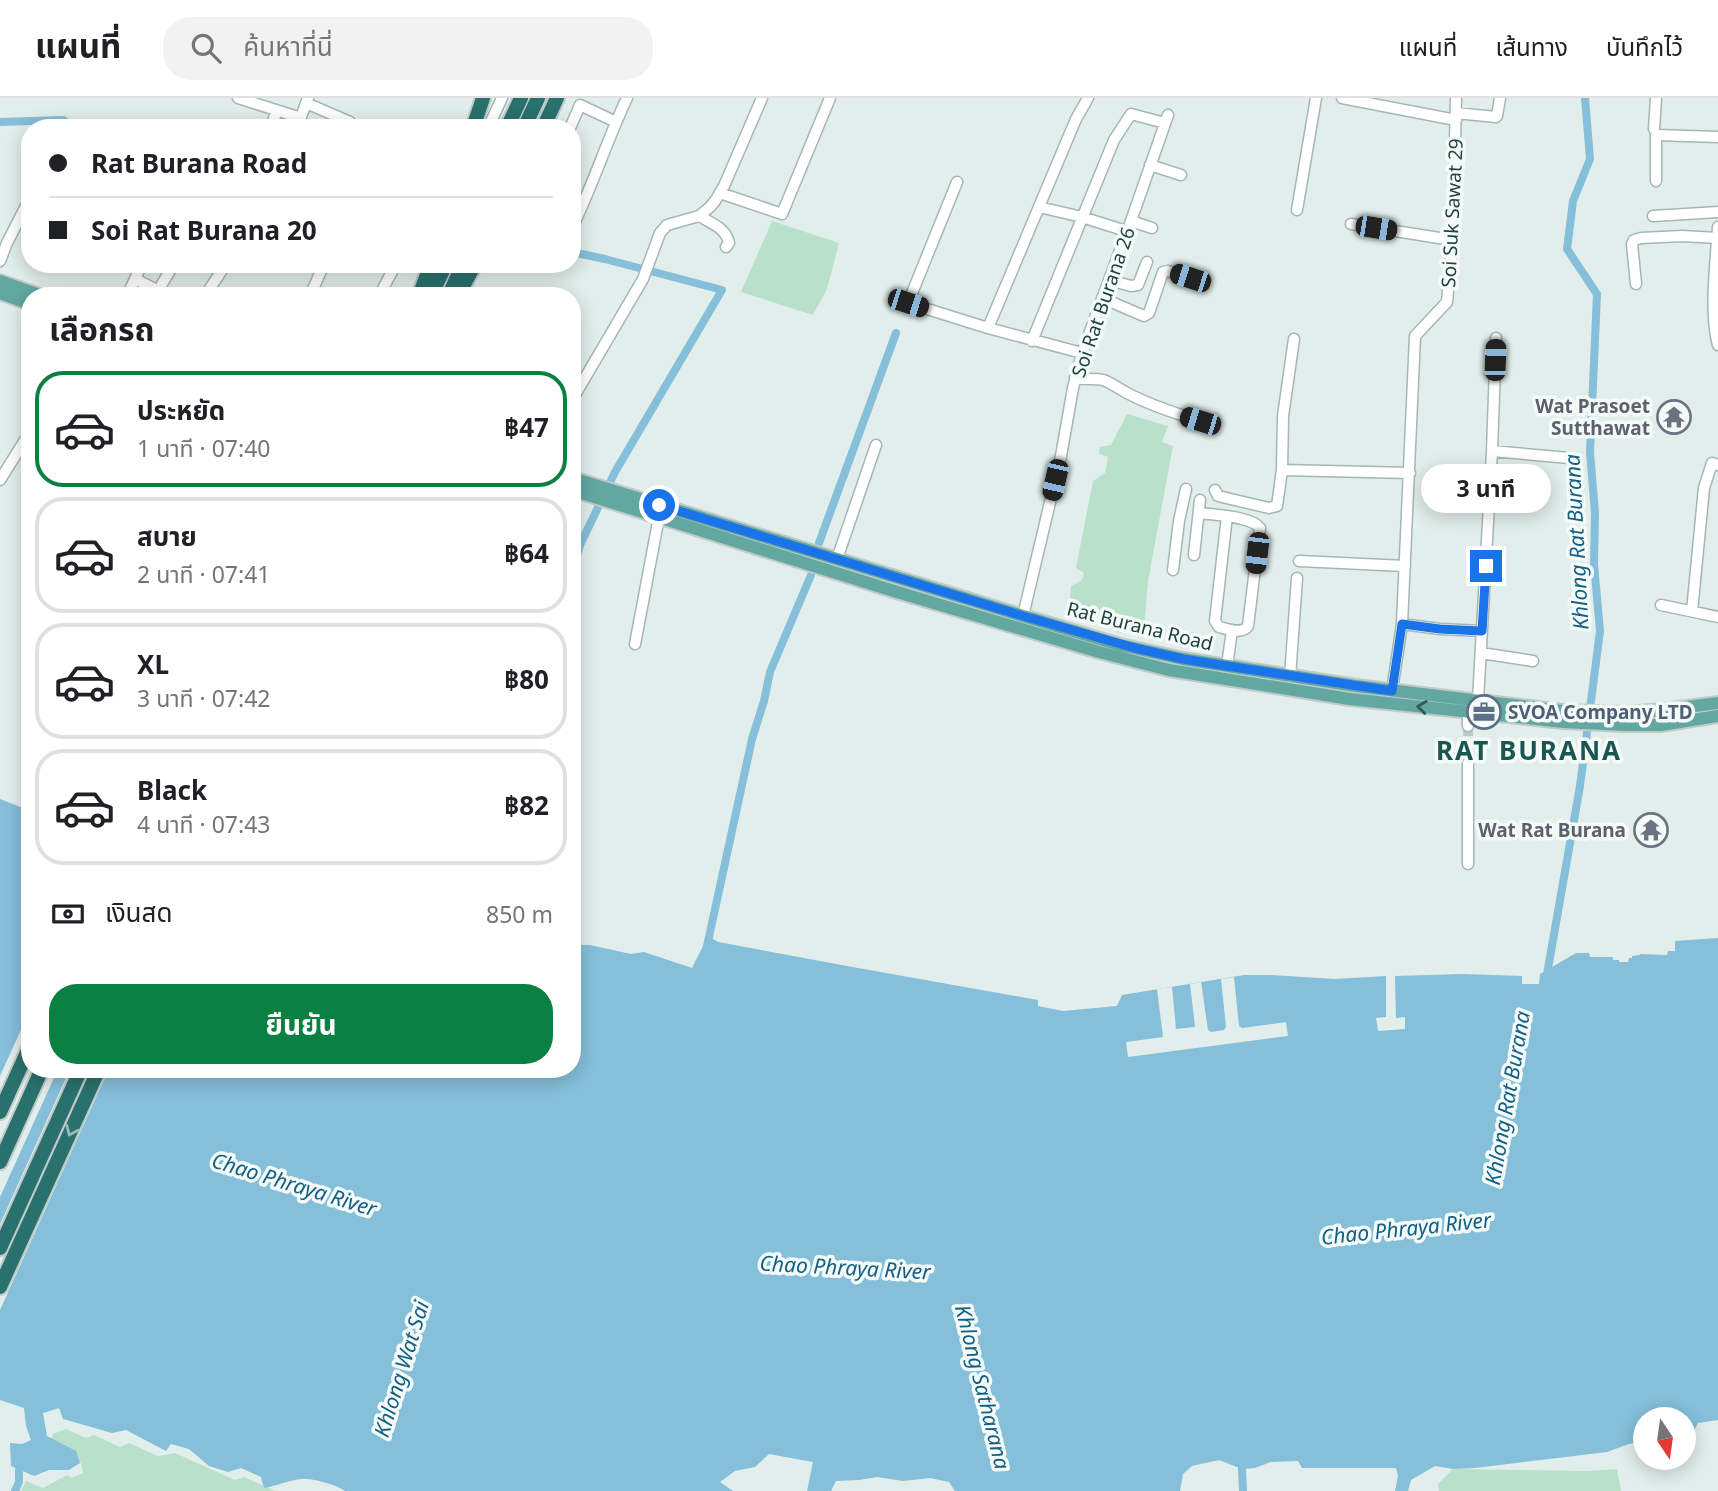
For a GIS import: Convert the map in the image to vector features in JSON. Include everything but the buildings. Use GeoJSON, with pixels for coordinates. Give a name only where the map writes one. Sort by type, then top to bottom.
{"type":"FeatureCollection","features":[{"type":"Feature","properties":{"kind":"highway"},"geometry":{"type":"LineString","coordinates":[[476,119],[483,98]]}},
{"type":"Feature","properties":{"kind":"highway"},"geometry":{"type":"LineString","coordinates":[[511,119],[521,98]]}},
{"type":"Feature","properties":{"kind":"highway"},"geometry":{"type":"LineString","coordinates":[[528,119],[538,98]]}},
{"type":"Feature","properties":{"kind":"highway"},"geometry":{"type":"LineString","coordinates":[[547,119],[560,98]]}},
{"type":"Feature","properties":{"kind":"highway"},"geometry":{"type":"LineString","coordinates":[[453,287],[466,273]]}},
{"type":"Feature","properties":{"kind":"highway"},"geometry":{"type":"LineString","coordinates":[[0,1112],[21,1066]]}},
{"type":"Feature","properties":{"kind":"highway"},"geometry":{"type":"LineString","coordinates":[[0,1162],[38,1078]]}},
{"type":"Feature","properties":{"kind":"highway"},"geometry":{"type":"LineString","coordinates":[[0,1248],[77,1078]]}},
{"type":"Feature","properties":{"kind":"highway"},"geometry":{"type":"LineString","coordinates":[[0,1287],[95,1078]]}},
{"type":"Feature","properties":{"kind":"main road"},"geometry":{"type":"LineString","coordinates":[[0,281],[21,288]]}},
{"type":"Feature","properties":{"kind":"main road"},"geometry":{"type":"LineString","coordinates":[[0,293],[21,301]]}},
{"type":"Feature","properties":{"kind":"main road","name":"Rat Burana Road"},"geometry":{"type":"LineString","coordinates":[[581,482],[659,517],[910,596],[1138,663],[1179,672],[1468,719],[1563,716],[1626,719],[1661,725],[1718,716]]}},
{"type":"Feature","properties":{"kind":"main road","name":"Rat Burana Road"},"geometry":{"type":"LineString","coordinates":[[581,491],[602,493],[837,559],[1130,647],[1290,677],[1478,700],[1563,716]]}},
{"type":"Feature","properties":{"kind":"main road","name":"Rat Burana Road"},"geometry":{"type":"LineString","coordinates":[[1626,719],[1718,702]]}},
{"type":"Feature","properties":{"kind":"street"},"geometry":{"type":"LineString","coordinates":[[238,98],[276,110],[292,119]]}},
{"type":"Feature","properties":{"kind":"street"},"geometry":{"type":"LineString","coordinates":[[273,119],[278,98]]}},
{"type":"Feature","properties":{"kind":"street"},"geometry":{"type":"LineString","coordinates":[[483,98],[500,102],[492,119]]}},
{"type":"Feature","properties":{"kind":"street"},"geometry":{"type":"LineString","coordinates":[[552,119],[560,98]]}},
{"type":"Feature","properties":{"kind":"street"},"geometry":{"type":"LineString","coordinates":[[581,205],[627,98]]}},
{"type":"Feature","properties":{"kind":"street"},"geometry":{"type":"LineString","coordinates":[[581,385],[643,279],[660,233],[667,225],[699,216],[710,208],[720,193],[762,98]]}},
{"type":"Feature","properties":{"kind":"street"},"geometry":{"type":"LineString","coordinates":[[720,193],[782,214],[830,98]]}},
{"type":"Feature","properties":{"kind":"street"},"geometry":{"type":"LineString","coordinates":[[988,328],[1080,110],[1088,98]]}},
{"type":"Feature","properties":{"kind":"street"},"geometry":{"type":"LineString","coordinates":[[1297,210],[1316,98]]}},
{"type":"Feature","properties":{"kind":"street"},"geometry":{"type":"LineString","coordinates":[[1342,98],[1456,116],[1496,117],[1500,98]]}},
{"type":"Feature","properties":{"kind":"street","name":"Soi Suk Sawat 29"},"geometry":{"type":"LineString","coordinates":[[1392,691],[1402,624],[1415,336],[1447,302],[1452,240],[1456,98]]}},
{"type":"Feature","properties":{"kind":"street"},"geometry":{"type":"LineString","coordinates":[[1654,130],[1656,98]]}},
{"type":"Feature","properties":{"kind":"street"},"geometry":{"type":"LineString","coordinates":[[300,119],[307,100],[346,119]]}},
{"type":"Feature","properties":{"kind":"street"},"geometry":{"type":"LineString","coordinates":[[574,119],[581,102],[616,122]]}},
{"type":"Feature","properties":{"kind":"street","name":"Soi Rat Burana 26"},"geometry":{"type":"LineString","coordinates":[[1023,616],[1061,456],[1075,377],[1166,119],[1135,114],[1129,116],[1114,140],[1082,217]]}},
{"type":"Feature","properties":{"kind":"street"},"geometry":{"type":"LineString","coordinates":[[1656,181],[1656,135],[1718,137]]}},
{"type":"Feature","properties":{"kind":"street"},"geometry":{"type":"LineString","coordinates":[[1150,165],[1181,175]]}},
{"type":"Feature","properties":{"kind":"street"},"geometry":{"type":"LineString","coordinates":[[957,182],[908,303],[1032,341],[1082,353]]}},
{"type":"Feature","properties":{"kind":"street"},"geometry":{"type":"LineString","coordinates":[[1039,207],[1126,231]]}},
{"type":"Feature","properties":{"kind":"street"},"geometry":{"type":"LineString","coordinates":[[1653,216],[1718,212]]}},
{"type":"Feature","properties":{"kind":"street"},"geometry":{"type":"LineString","coordinates":[[0,261],[21,216]]}},
{"type":"Feature","properties":{"kind":"street"},"geometry":{"type":"LineString","coordinates":[[699,216],[725,233],[729,243],[726,247]]}},
{"type":"Feature","properties":{"kind":"street"},"geometry":{"type":"LineString","coordinates":[[1032,341],[1082,217]]}},
{"type":"Feature","properties":{"kind":"street"},"geometry":{"type":"LineString","coordinates":[[1131,220],[1152,228]]}},
{"type":"Feature","properties":{"kind":"street"},"geometry":{"type":"LineString","coordinates":[[1351,224],[1452,240]]}},
{"type":"Feature","properties":{"kind":"street"},"geometry":{"type":"LineString","coordinates":[[1718,227],[1714,307],[1718,345]]}},
{"type":"Feature","properties":{"kind":"street"},"geometry":{"type":"LineString","coordinates":[[1636,284],[1632,244],[1634,240],[1682,236],[1717,237]]}},
{"type":"Feature","properties":{"kind":"street"},"geometry":{"type":"LineString","coordinates":[[1109,280],[1131,286],[1138,285],[1147,262]]}},
{"type":"Feature","properties":{"kind":"street"},"geometry":{"type":"LineString","coordinates":[[1102,298],[1144,316],[1149,313],[1163,272],[1190,278]]}},
{"type":"Feature","properties":{"kind":"street"},"geometry":{"type":"LineString","coordinates":[[131,287],[138,273]]}},
{"type":"Feature","properties":{"kind":"street"},"geometry":{"type":"LineString","coordinates":[[135,279],[151,287]]}},
{"type":"Feature","properties":{"kind":"street"},"geometry":{"type":"LineString","coordinates":[[1478,700],[1493,451],[1496,338]]}},
{"type":"Feature","properties":{"kind":"street"},"geometry":{"type":"LineString","coordinates":[[1215,490],[1218,496],[1269,508],[1278,505],[1283,416],[1294,339]]}},
{"type":"Feature","properties":{"kind":"street"},"geometry":{"type":"LineString","coordinates":[[1075,377],[1116,385],[1126,393],[1200,421]]}},
{"type":"Feature","properties":{"kind":"street"},"geometry":{"type":"LineString","coordinates":[[837,559],[876,445]]}},
{"type":"Feature","properties":{"kind":"street"},"geometry":{"type":"LineString","coordinates":[[0,480],[21,446]]}},
{"type":"Feature","properties":{"kind":"street"},"geometry":{"type":"LineString","coordinates":[[1493,451],[1569,457]]}},
{"type":"Feature","properties":{"kind":"street"},"geometry":{"type":"LineString","coordinates":[[1692,611],[1704,488],[1712,463],[1718,465]]}},
{"type":"Feature","properties":{"kind":"street"},"geometry":{"type":"LineString","coordinates":[[1282,470],[1410,473]]}},
{"type":"Feature","properties":{"kind":"street"},"geometry":{"type":"LineString","coordinates":[[1173,570],[1186,489]]}},
{"type":"Feature","properties":{"kind":"street"},"geometry":{"type":"LineString","coordinates":[[1194,555],[1200,500]]}},
{"type":"Feature","properties":{"kind":"street"},"geometry":{"type":"LineString","coordinates":[[1199,513],[1227,516],[1255,523],[1260,528],[1248,626],[1245,630],[1219,627],[1215,621],[1227,516]]}},
{"type":"Feature","properties":{"kind":"street"},"geometry":{"type":"LineString","coordinates":[[635,644],[659,517]]}},
{"type":"Feature","properties":{"kind":"street"},"geometry":{"type":"LineString","coordinates":[[1298,561],[1405,566]]}},
{"type":"Feature","properties":{"kind":"street"},"geometry":{"type":"LineString","coordinates":[[1290,677],[1297,578]]}},
{"type":"Feature","properties":{"kind":"street"},"geometry":{"type":"LineString","coordinates":[[1661,605],[1718,617]]}},
{"type":"Feature","properties":{"kind":"street"},"geometry":{"type":"LineString","coordinates":[[1402,624],[1482,631]]}},
{"type":"Feature","properties":{"kind":"street"},"geometry":{"type":"LineString","coordinates":[[1227,666],[1231,630]]}},
{"type":"Feature","properties":{"kind":"street"},"geometry":{"type":"LineString","coordinates":[[1481,653],[1533,661]]}},
{"type":"Feature","properties":{"kind":"street"},"geometry":{"type":"LineString","coordinates":[[1468,763],[1468,864]]}},
{"type":"Feature","properties":{"kind":"green space"},"geometry":{"type":"Polygon","coordinates":[[[772,221],[839,243],[827,289],[813,315],[741,292],[772,221]]]}},
{"type":"Feature","properties":{"kind":"green space"},"geometry":{"type":"Polygon","coordinates":[[[1127,414],[1168,426],[1162,442],[1173,446],[1148,581],[1144,629],[1124,624],[1121,633],[1116,632],[1114,623],[1094,613],[1090,624],[1080,619],[1079,604],[1070,598],[1071,586],[1082,580],[1084,573],[1076,568],[1093,481],[1105,473],[1108,457],[1099,454],[1100,447],[1111,445],[1127,414]]]}},
{"type":"Feature","properties":{"kind":"green space"},"geometry":{"type":"Polygon","coordinates":[[[66,1429],[86,1438],[94,1435],[120,1447],[129,1443],[158,1456],[175,1453],[235,1480],[244,1477],[275,1491],[21,1491],[26,1481],[43,1488],[67,1475],[72,1478],[83,1473],[81,1463],[53,1450],[50,1442],[53,1434],[66,1429]]]}},
{"type":"Feature","properties":{"kind":"green space"},"geometry":{"type":"Polygon","coordinates":[[[1453,1469],[1617,1469],[1621,1491],[1439,1491],[1438,1484],[1453,1469]]]}},
{"type":"Feature","properties":{"kind":"water"},"geometry":{"type":"Polygon","coordinates":[[[0,799],[21,807],[21,1078],[581,1078],[581,945],[631,954],[644,952],[692,968],[708,936],[718,942],[1038,1000],[1038,1006],[1063,1011],[1117,1006],[1122,995],[1244,975],[1335,979],[1386,976],[1386,1017],[1376,1018],[1378,1031],[1405,1029],[1405,1017],[1396,1018],[1395,976],[1522,976],[1522,984],[1539,984],[1540,974],[1576,953],[1589,953],[1590,957],[1613,957],[1613,960],[1619,962],[1628,962],[1632,956],[1640,954],[1667,955],[1668,951],[1675,951],[1675,941],[1718,938],[1718,1420],[1698,1423],[1696,1427],[1696,1407],[1633,1407],[1633,1443],[1607,1452],[1475,1468],[1435,1466],[1411,1480],[1408,1491],[1395,1491],[1398,1476],[1396,1468],[1302,1468],[1298,1461],[1271,1462],[1242,1469],[1219,1460],[1192,1466],[1183,1474],[1180,1491],[955,1491],[949,1482],[930,1478],[903,1481],[877,1477],[836,1481],[831,1491],[807,1491],[813,1462],[769,1454],[755,1467],[735,1471],[720,1482],[733,1491],[345,1491],[326,1483],[305,1479],[264,1488],[261,1477],[241,1468],[228,1472],[209,1466],[189,1449],[171,1444],[166,1451],[126,1430],[112,1433],[63,1419],[59,1408],[43,1413],[47,1436],[76,1451],[80,1463],[69,1470],[49,1470],[34,1476],[11,1466],[10,1443],[22,1444],[31,1440],[24,1408],[0,1400],[0,799]]]}},
{"type":"Feature","properties":{"kind":"pier"},"geometry":{"type":"Polygon","coordinates":[[[1234,977],[1239,1026],[1242,1028],[1286,1022],[1288,1036],[1128,1057],[1126,1042],[1163,1037],[1157,989],[1172,987],[1176,1029],[1195,1027],[1190,984],[1201,982],[1208,1030],[1224,1030],[1226,1027],[1221,979],[1234,977]]]}},
{"type":"Feature","properties":{"kind":"pier"},"geometry":{"type":"Polygon","coordinates":[[[21,1030],[21,1078],[54,1078],[0,1197],[0,1076],[21,1030]]]}},
{"type":"Feature","properties":{"kind":"pier"},"geometry":{"type":"Polygon","coordinates":[[[66,1078],[105,1078],[0,1310],[0,1224],[66,1078]]]}},
{"type":"Feature","properties":{"kind":"waterway","name":"Khlong Rat Burana"},"geometry":{"type":"LineString","coordinates":[[1546,980],[1580,786],[1600,631],[1594,564],[1595,513],[1590,452],[1597,294],[1567,249],[1573,201],[1590,159],[1585,98]]}},
{"type":"Feature","properties":{"kind":"waterway"},"geometry":{"type":"LineString","coordinates":[[0,122],[21,121]]}},
{"type":"Feature","properties":{"kind":"waterway"},"geometry":{"type":"LineString","coordinates":[[581,254],[722,290],[615,472],[581,543]]}},
{"type":"Feature","properties":{"kind":"waterway"},"geometry":{"type":"LineString","coordinates":[[819,543],[896,333]]}},
{"type":"Feature","properties":{"kind":"waterway"},"geometry":{"type":"LineString","coordinates":[[707,946],[752,739],[770,672],[811,575]]}},
{"type":"Feature","properties":{"kind":"waterway"},"geometry":{"type":"LineString","coordinates":[[1242,1469],[1243,1491]]}},
{"type":"Feature","properties":{"kind":"waterway"},"geometry":{"type":"LineString","coordinates":[[15,1491],[19,1482],[19,1470]]}},
{"type":"Feature","properties":{"kind":"tunnel"},"geometry":{"type":"LineString","coordinates":[[1468,726],[1468,763]]}},
{"type":"Feature","properties":{"kind":"place","name":"Wat Prasoet Sutthawat"},"geometry":{"type":"Point","coordinates":[1674,417]}},
{"type":"Feature","properties":{"kind":"place","name":"SVOA Company LTD"},"geometry":{"type":"Point","coordinates":[1484,712]}},
{"type":"Feature","properties":{"kind":"place","name":"Wat Rat Burana"},"geometry":{"type":"Point","coordinates":[1651,830]}},
{"type":"Feature","properties":{"kind":"district","name":"RAT BURANA"},"geometry":{"type":"Point","coordinates":[1529,751]}},
{"type":"Feature","properties":{"kind":"route"},"geometry":{"type":"LineString","coordinates":[[659,505],[1135,648],[1290,677],[1392,691],[1402,624],[1482,631],[1486,566]]}},
{"type":"Feature","properties":{"kind":"water label","name":"Chao Phraya River"},"geometry":{"type":"Point","coordinates":[294,1185]}},
{"type":"Feature","properties":{"kind":"water label","name":"Chao Phraya River"},"geometry":{"type":"Point","coordinates":[1406,1229]}},
{"type":"Feature","properties":{"kind":"water label","name":"Chao Phraya River"},"geometry":{"type":"Point","coordinates":[845,1268]}},
{"type":"Feature","properties":{"kind":"water label","name":"Khlong Wat Sai"},"geometry":{"type":"Point","coordinates":[402,1369]}},
{"type":"Feature","properties":{"kind":"water label","name":"Khlong Satharana"},"geometry":{"type":"Point","coordinates":[982,1387]}}]}
